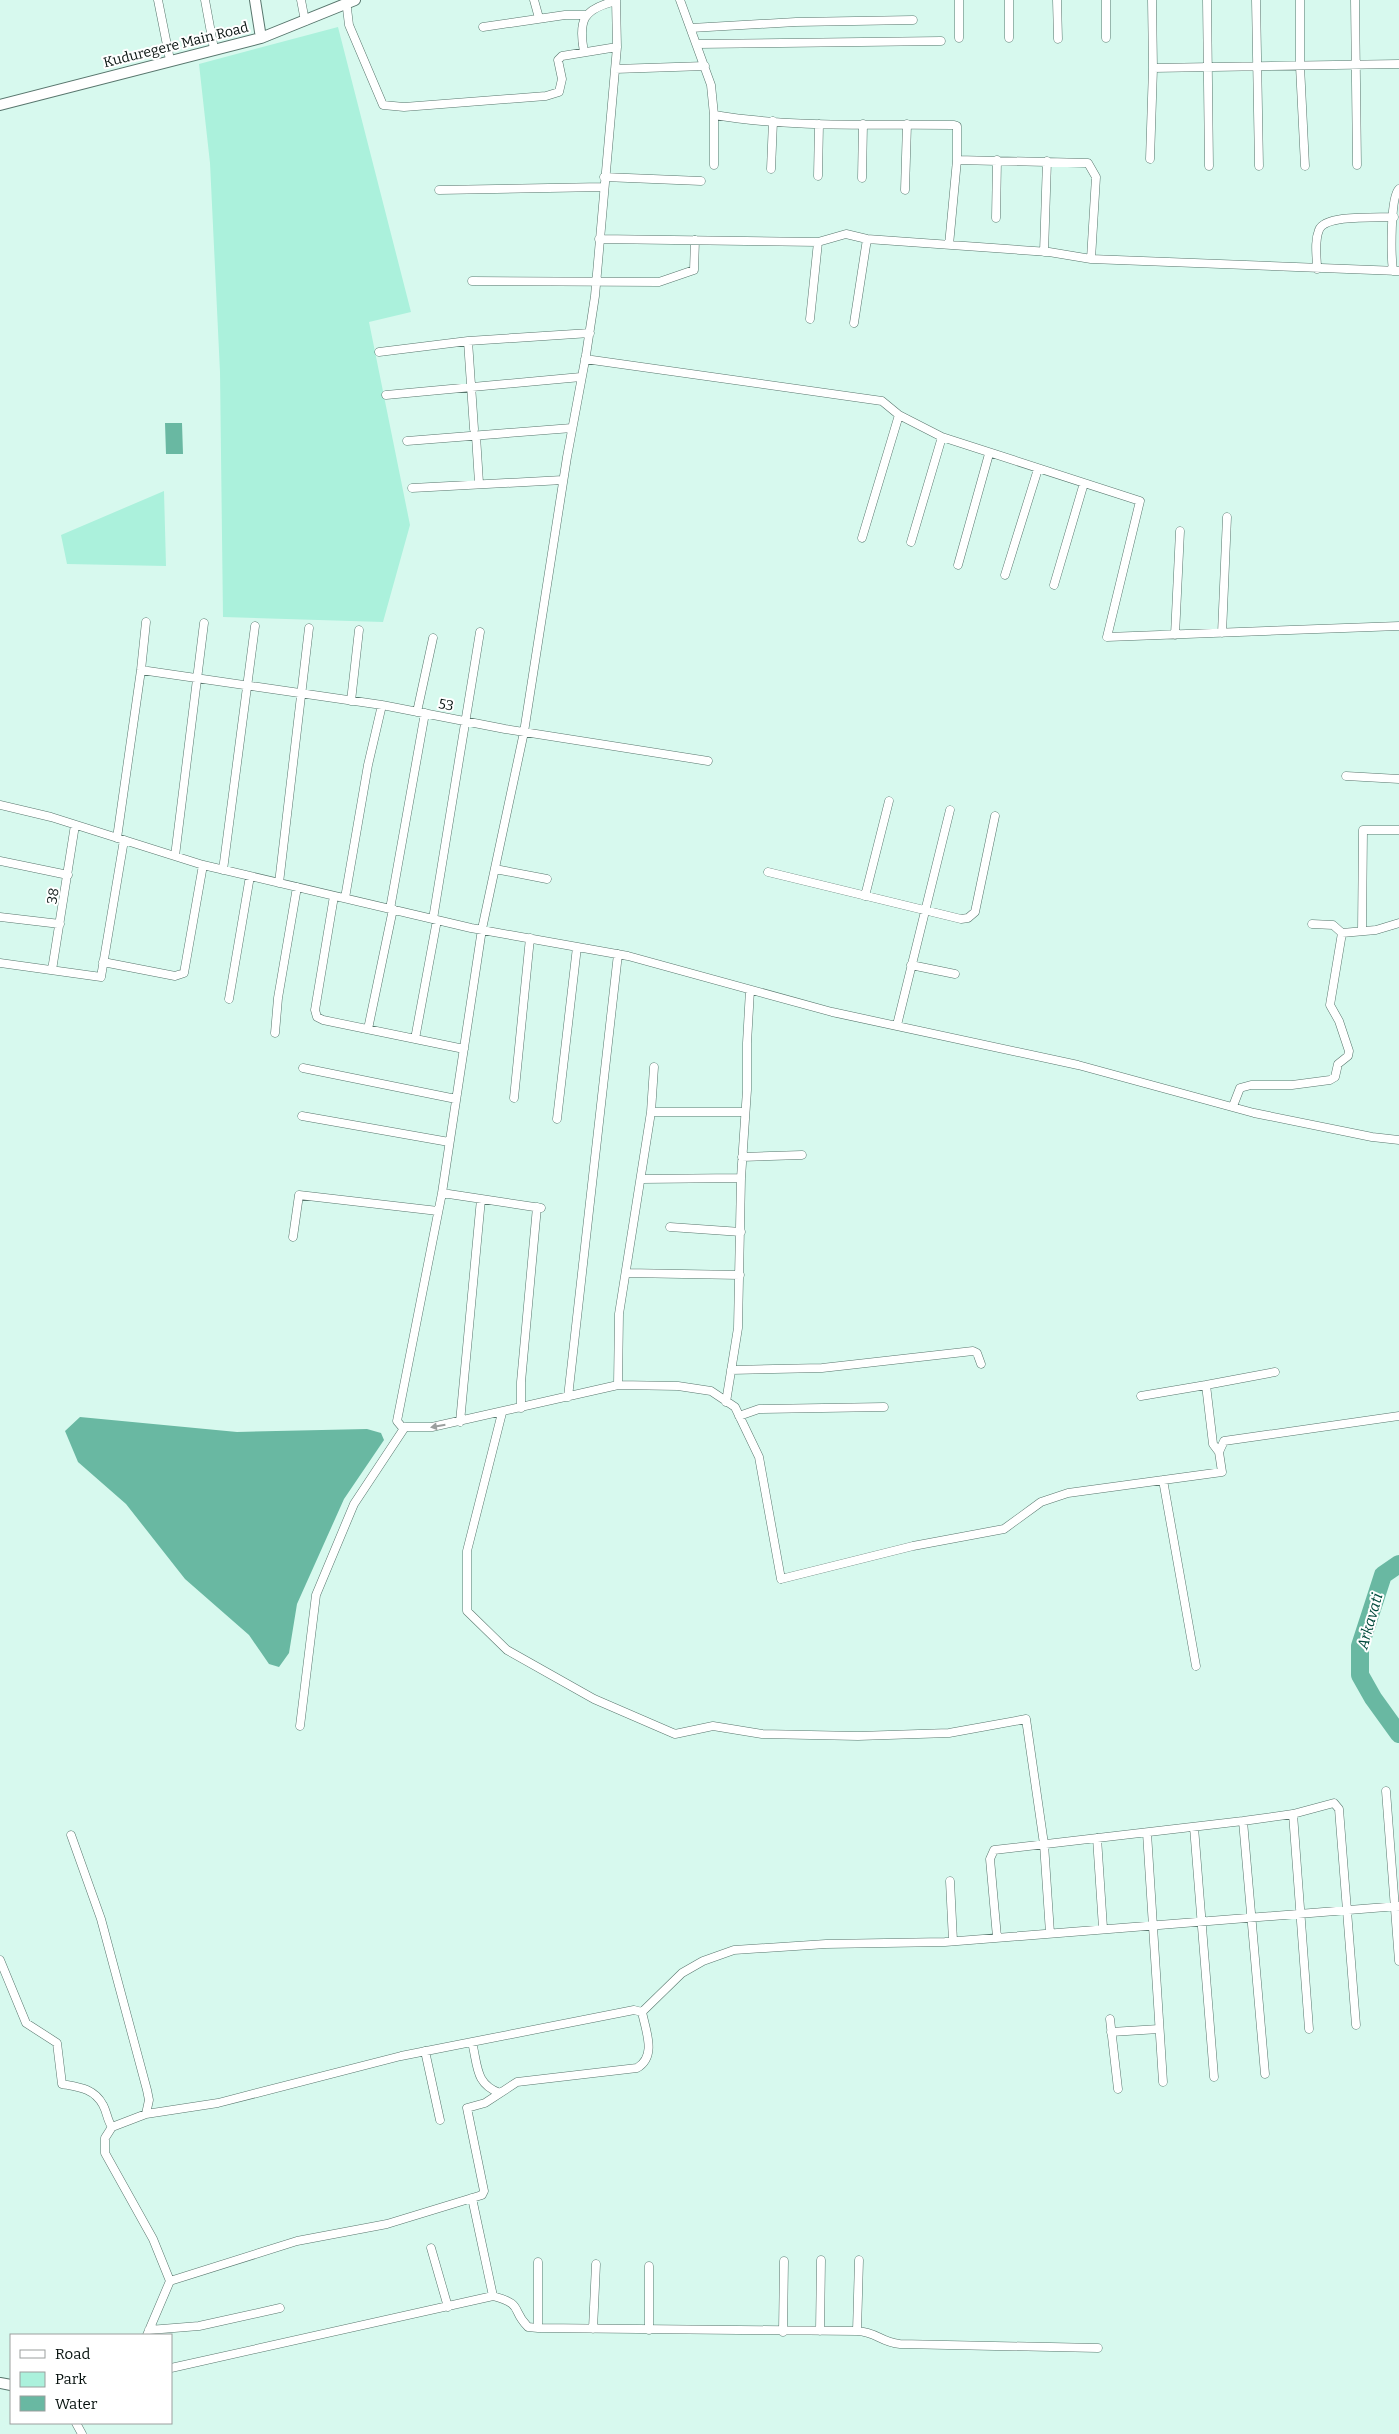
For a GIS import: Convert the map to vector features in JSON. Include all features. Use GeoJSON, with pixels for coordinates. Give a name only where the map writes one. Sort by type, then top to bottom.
{"type":"FeatureCollection","features":[{"type":"Feature","properties":{"kind":"street"},"geometry":{"type":"LineString","coordinates":[[158,0],[170,60]]}},
{"type":"Feature","properties":{"kind":"street"},"geometry":{"type":"LineString","coordinates":[[205,0],[214,49]]}},
{"type":"Feature","properties":{"kind":"street"},"geometry":{"type":"LineString","coordinates":[[255,0],[261,38]]}},
{"type":"Feature","properties":{"kind":"street"},"geometry":{"type":"LineString","coordinates":[[302,0],[306,21]]}},
{"type":"Feature","properties":{"kind":"street"},"geometry":{"type":"LineString","coordinates":[[534,0],[539,18]]}},
{"type":"Feature","properties":{"kind":"street"},"geometry":{"type":"LineString","coordinates":[[680,0],[711,85],[714,115],[714,165]]}},
{"type":"Feature","properties":{"kind":"street"},"geometry":{"type":"LineString","coordinates":[[959,0],[959,38]]}},
{"type":"Feature","properties":{"kind":"street"},"geometry":{"type":"LineString","coordinates":[[1009,0],[1009,38]]}},
{"type":"Feature","properties":{"kind":"street"},"geometry":{"type":"LineString","coordinates":[[1057,0],[1058,39]]}},
{"type":"Feature","properties":{"kind":"street"},"geometry":{"type":"LineString","coordinates":[[1106,0],[1106,38]]}},
{"type":"Feature","properties":{"kind":"street"},"geometry":{"type":"LineString","coordinates":[[1150,159],[1153,68],[1152,0]]}},
{"type":"Feature","properties":{"kind":"street"},"geometry":{"type":"LineString","coordinates":[[1207,0],[1209,166]]}},
{"type":"Feature","properties":{"kind":"street"},"geometry":{"type":"LineString","coordinates":[[1256,0],[1258,166]]}},
{"type":"Feature","properties":{"kind":"street"},"geometry":{"type":"LineString","coordinates":[[1300,0],[1300,66],[1305,166]]}},
{"type":"Feature","properties":{"kind":"street"},"geometry":{"type":"LineString","coordinates":[[1355,0],[1357,165]]}},
{"type":"Feature","properties":{"kind":"street"},"geometry":{"type":"LineString","coordinates":[[350,1],[349,25],[382,105],[404,107],[546,96],[559,92],[562,79],[558,60],[562,56],[617,47]]}},
{"type":"Feature","properties":{"kind":"street","name":"Kuduregere Main Road"},"geometry":{"type":"LineString","coordinates":[[0,105],[261,38],[306,21],[350,1]]}},
{"type":"Feature","properties":{"kind":"street"},"geometry":{"type":"LineString","coordinates":[[584,52],[580,30],[587,15],[598,6],[616,1],[617,47],[590,332],[563,480],[524,732],[482,929],[442,1193],[397,1421],[405,1427],[432,1427],[502,1413],[618,1385],[686,1387],[711,1391],[734,1407],[759,1457],[781,1579],[913,1546],[1004,1529],[1041,1502],[1068,1493],[1222,1472],[1219,1452],[1214,1444],[1206,1385]]}},
{"type":"Feature","properties":{"kind":"street"},"geometry":{"type":"LineString","coordinates":[[483,27],[565,15],[587,15]]}},
{"type":"Feature","properties":{"kind":"street"},"geometry":{"type":"LineString","coordinates":[[691,28],[796,22],[913,20]]}},
{"type":"Feature","properties":{"kind":"street"},"geometry":{"type":"LineString","coordinates":[[697,44],[940,41]]}},
{"type":"Feature","properties":{"kind":"street"},"geometry":{"type":"LineString","coordinates":[[1153,68],[1399,64]]}},
{"type":"Feature","properties":{"kind":"street"},"geometry":{"type":"LineString","coordinates":[[615,69],[705,66]]}},
{"type":"Feature","properties":{"kind":"street"},"geometry":{"type":"LineString","coordinates":[[714,115],[819,124],[957,126],[957,160],[949,245]]}},
{"type":"Feature","properties":{"kind":"street"},"geometry":{"type":"LineString","coordinates":[[771,169],[773,121]]}},
{"type":"Feature","properties":{"kind":"street"},"geometry":{"type":"LineString","coordinates":[[818,176],[819,124]]}},
{"type":"Feature","properties":{"kind":"street"},"geometry":{"type":"LineString","coordinates":[[862,178],[863,124]]}},
{"type":"Feature","properties":{"kind":"street"},"geometry":{"type":"LineString","coordinates":[[905,190],[908,124]]}},
{"type":"Feature","properties":{"kind":"street"},"geometry":{"type":"LineString","coordinates":[[957,160],[1085,161],[1095,172],[1091,259]]}},
{"type":"Feature","properties":{"kind":"street"},"geometry":{"type":"LineString","coordinates":[[996,218],[997,160]]}},
{"type":"Feature","properties":{"kind":"street"},"geometry":{"type":"LineString","coordinates":[[1044,252],[1047,161]]}},
{"type":"Feature","properties":{"kind":"street"},"geometry":{"type":"LineString","coordinates":[[604,177],[701,181]]}},
{"type":"Feature","properties":{"kind":"street"},"geometry":{"type":"LineString","coordinates":[[439,190],[603,187]]}},
{"type":"Feature","properties":{"kind":"street"},"geometry":{"type":"LineString","coordinates":[[599,239],[818,242],[846,234],[867,239],[1044,252],[1091,259],[1396,271],[1391,244],[1395,198],[1399,189]]}},
{"type":"Feature","properties":{"kind":"street"},"geometry":{"type":"LineString","coordinates":[[1317,269],[1316,238],[1320,227],[1328,221],[1344,218],[1394,217]]}},
{"type":"Feature","properties":{"kind":"street"},"geometry":{"type":"LineString","coordinates":[[854,324],[867,239]]}},
{"type":"Feature","properties":{"kind":"street"},"geometry":{"type":"LineString","coordinates":[[472,281],[596,280],[659,282],[694,270],[695,240]]}},
{"type":"Feature","properties":{"kind":"street"},"geometry":{"type":"LineString","coordinates":[[810,319],[818,242]]}},
{"type":"Feature","properties":{"kind":"street"},"geometry":{"type":"LineString","coordinates":[[379,352],[468,341],[590,332]]}},
{"type":"Feature","properties":{"kind":"street"},"geometry":{"type":"LineString","coordinates":[[468,341],[479,483]]}},
{"type":"Feature","properties":{"kind":"street"},"geometry":{"type":"LineString","coordinates":[[585,359],[882,401],[899,414],[942,437],[989,454],[1140,501],[1107,638],[1399,626]]}},
{"type":"Feature","properties":{"kind":"street"},"geometry":{"type":"LineString","coordinates":[[386,395],[581,377]]}},
{"type":"Feature","properties":{"kind":"street"},"geometry":{"type":"LineString","coordinates":[[862,538],[899,414]]}},
{"type":"Feature","properties":{"kind":"street"},"geometry":{"type":"LineString","coordinates":[[407,441],[475,432],[572,428]]}},
{"type":"Feature","properties":{"kind":"street"},"geometry":{"type":"LineString","coordinates":[[911,542],[942,437]]}},
{"type":"Feature","properties":{"kind":"street"},"geometry":{"type":"LineString","coordinates":[[958,565],[989,454]]}},
{"type":"Feature","properties":{"kind":"street"},"geometry":{"type":"LineString","coordinates":[[1005,575],[1038,468]]}},
{"type":"Feature","properties":{"kind":"street"},"geometry":{"type":"LineString","coordinates":[[412,488],[563,480]]}},
{"type":"Feature","properties":{"kind":"street"},"geometry":{"type":"LineString","coordinates":[[1054,585],[1084,483]]}},
{"type":"Feature","properties":{"kind":"street"},"geometry":{"type":"LineString","coordinates":[[1222,633],[1227,517]]}},
{"type":"Feature","properties":{"kind":"street"},"geometry":{"type":"LineString","coordinates":[[1175,635],[1180,531]]}},
{"type":"Feature","properties":{"kind":"street"},"geometry":{"type":"LineString","coordinates":[[0,963],[101,977],[146,622]]}},
{"type":"Feature","properties":{"kind":"street"},"geometry":{"type":"LineString","coordinates":[[174,856],[204,624]]}},
{"type":"Feature","properties":{"kind":"street"},"geometry":{"type":"LineString","coordinates":[[223,870],[255,626]]}},
{"type":"Feature","properties":{"kind":"street"},"geometry":{"type":"LineString","coordinates":[[279,883],[309,628]]}},
{"type":"Feature","properties":{"kind":"street"},"geometry":{"type":"LineString","coordinates":[[350,701],[359,630]]}},
{"type":"Feature","properties":{"kind":"street"},"geometry":{"type":"LineString","coordinates":[[415,1038],[480,632]]}},
{"type":"Feature","properties":{"kind":"street"},"geometry":{"type":"LineString","coordinates":[[368,1029],[392,909],[433,638]]}},
{"type":"Feature","properties":{"kind":"street","name":"53"},"geometry":{"type":"LineString","coordinates":[[141,670],[382,705],[506,729],[708,761]]}},
{"type":"Feature","properties":{"kind":"street"},"geometry":{"type":"LineString","coordinates":[[345,898],[368,765],[382,705]]}},
{"type":"Feature","properties":{"kind":"street"},"geometry":{"type":"LineString","coordinates":[[1346,776],[1399,779]]}},
{"type":"Feature","properties":{"kind":"street"},"geometry":{"type":"LineString","coordinates":[[865,896],[889,801]]}},
{"type":"Feature","properties":{"kind":"street"},"geometry":{"type":"LineString","coordinates":[[0,805],[75,824],[203,866],[482,929],[618,954],[832,1012],[896,1025],[913,1031],[1078,1065],[1254,1113],[1326,1129],[1399,1140]]}},
{"type":"Feature","properties":{"kind":"street"},"geometry":{"type":"LineString","coordinates":[[896,1025],[950,810]]}},
{"type":"Feature","properties":{"kind":"street"},"geometry":{"type":"LineString","coordinates":[[768,872],[961,919],[968,918],[975,912],[994,816]]}},
{"type":"Feature","properties":{"kind":"street","name":"38"},"geometry":{"type":"LineString","coordinates":[[52,970],[75,824]]}},
{"type":"Feature","properties":{"kind":"street"},"geometry":{"type":"LineString","coordinates":[[1362,931],[1363,830],[1399,830]]}},
{"type":"Feature","properties":{"kind":"street"},"geometry":{"type":"LineString","coordinates":[[0,861],[68,875]]}},
{"type":"Feature","properties":{"kind":"street"},"geometry":{"type":"LineString","coordinates":[[103,962],[175,976],[184,974],[203,866]]}},
{"type":"Feature","properties":{"kind":"street"},"geometry":{"type":"LineString","coordinates":[[495,869],[547,878]]}},
{"type":"Feature","properties":{"kind":"street"},"geometry":{"type":"LineString","coordinates":[[229,999],[250,876]]}},
{"type":"Feature","properties":{"kind":"street"},"geometry":{"type":"LineString","coordinates":[[275,1033],[278,998],[297,887]]}},
{"type":"Feature","properties":{"kind":"street"},"geometry":{"type":"LineString","coordinates":[[334,896],[315,1010],[317,1017],[323,1020],[464,1048]]}},
{"type":"Feature","properties":{"kind":"street"},"geometry":{"type":"LineString","coordinates":[[0,917],[60,924]]}},
{"type":"Feature","properties":{"kind":"street"},"geometry":{"type":"LineString","coordinates":[[1312,924],[1333,925],[1342,933],[1399,923]]}},
{"type":"Feature","properties":{"kind":"street"},"geometry":{"type":"LineString","coordinates":[[1233,1106],[1240,1088],[1251,1085],[1292,1085],[1330,1080],[1335,1077],[1338,1064],[1348,1056],[1339,1021],[1330,1005],[1342,933]]}},
{"type":"Feature","properties":{"kind":"street"},"geometry":{"type":"LineString","coordinates":[[514,1098],[530,938]]}},
{"type":"Feature","properties":{"kind":"street"},"geometry":{"type":"LineString","coordinates":[[557,1119],[577,947]]}},
{"type":"Feature","properties":{"kind":"street"},"geometry":{"type":"LineString","coordinates":[[568,1397],[618,954]]}},
{"type":"Feature","properties":{"kind":"street"},"geometry":{"type":"LineString","coordinates":[[911,965],[955,974]]}},
{"type":"Feature","properties":{"kind":"street"},"geometry":{"type":"LineString","coordinates":[[726,1402],[738,1328],[741,1178],[748,1090],[747,1043],[750,990]]}},
{"type":"Feature","properties":{"kind":"street"},"geometry":{"type":"LineString","coordinates":[[618,1385],[619,1314],[651,1112],[654,1067]]}},
{"type":"Feature","properties":{"kind":"street"},"geometry":{"type":"LineString","coordinates":[[303,1068],[456,1099]]}},
{"type":"Feature","properties":{"kind":"street"},"geometry":{"type":"LineString","coordinates":[[651,1112],[745,1112]]}},
{"type":"Feature","properties":{"kind":"street"},"geometry":{"type":"LineString","coordinates":[[302,1116],[449,1142]]}},
{"type":"Feature","properties":{"kind":"street"},"geometry":{"type":"LineString","coordinates":[[742,1157],[802,1155]]}},
{"type":"Feature","properties":{"kind":"street"},"geometry":{"type":"LineString","coordinates":[[641,1178],[741,1178]]}},
{"type":"Feature","properties":{"kind":"street"},"geometry":{"type":"LineString","coordinates":[[442,1193],[540,1208],[521,1382],[520,1408]]}},
{"type":"Feature","properties":{"kind":"street"},"geometry":{"type":"LineString","coordinates":[[293,1237],[299,1195],[438,1211]]}},
{"type":"Feature","properties":{"kind":"street"},"geometry":{"type":"LineString","coordinates":[[460,1422],[470,1295],[481,1199]]}},
{"type":"Feature","properties":{"kind":"street"},"geometry":{"type":"LineString","coordinates":[[670,1227],[741,1232]]}},
{"type":"Feature","properties":{"kind":"street"},"geometry":{"type":"LineString","coordinates":[[626,1273],[740,1275]]}},
{"type":"Feature","properties":{"kind":"street"},"geometry":{"type":"LineString","coordinates":[[731,1370],[822,1368],[973,1351],[978,1353],[981,1364]]}},
{"type":"Feature","properties":{"kind":"street"},"geometry":{"type":"LineString","coordinates":[[1141,1396],[1275,1372]]}},
{"type":"Feature","properties":{"kind":"street"},"geometry":{"type":"LineString","coordinates":[[739,1416],[759,1409],[884,1407]]}},
{"type":"Feature","properties":{"kind":"street"},"geometry":{"type":"LineString","coordinates":[[502,1413],[467,1551],[467,1611],[506,1650],[594,1699],[675,1734],[714,1726],[762,1734],[858,1736],[949,1733],[1026,1719],[1044,1844],[1050,1933]]}},
{"type":"Feature","properties":{"kind":"street"},"geometry":{"type":"LineString","coordinates":[[1219,1452],[1224,1440],[1399,1416]]}},
{"type":"Feature","properties":{"kind":"street"},"geometry":{"type":"LineString","coordinates":[[300,1726],[316,1594],[354,1504],[405,1427]]}},
{"type":"Feature","properties":{"kind":"street"},"geometry":{"type":"LineString","coordinates":[[1163,1480],[1196,1666]]}},
{"type":"Feature","properties":{"kind":"street"},"geometry":{"type":"LineString","coordinates":[[1386,1791],[1397,1906],[1399,1961]]}},
{"type":"Feature","properties":{"kind":"street"},"geometry":{"type":"LineString","coordinates":[[997,1937],[991,1854],[999,1849],[1243,1821],[1293,1814],[1329,1803],[1338,1805],[1356,2025]]}},
{"type":"Feature","properties":{"kind":"street"},"geometry":{"type":"LineString","coordinates":[[1293,1814],[1309,2029]]}},
{"type":"Feature","properties":{"kind":"street"},"geometry":{"type":"LineString","coordinates":[[1243,1821],[1265,2074]]}},
{"type":"Feature","properties":{"kind":"street"},"geometry":{"type":"LineString","coordinates":[[1194,1827],[1214,2077]]}},
{"type":"Feature","properties":{"kind":"street"},"geometry":{"type":"LineString","coordinates":[[1147,1833],[1163,2082]]}},
{"type":"Feature","properties":{"kind":"street"},"geometry":{"type":"LineString","coordinates":[[71,1835],[109,1947],[147,2090],[149,2100],[146,2114]]}},
{"type":"Feature","properties":{"kind":"street"},"geometry":{"type":"LineString","coordinates":[[1096,1838],[1103,1928]]}},
{"type":"Feature","properties":{"kind":"street"},"geometry":{"type":"LineString","coordinates":[[950,1882],[953,1941]]}},
{"type":"Feature","properties":{"kind":"street"},"geometry":{"type":"LineString","coordinates":[[642,2012],[682,1974],[703,1961],[734,1950],[826,1944],[953,1941],[1397,1906]]}},
{"type":"Feature","properties":{"kind":"street"},"geometry":{"type":"LineString","coordinates":[[0,1960],[26,2023],[57,2043],[62,2084],[88,2089],[103,2104],[112,2127]]}},
{"type":"Feature","properties":{"kind":"street"},"geometry":{"type":"LineString","coordinates":[[148,2333],[170,2281],[153,2239],[105,2153],[105,2138],[112,2127],[146,2114],[218,2103],[425,2051],[634,2010],[642,2012]]}},
{"type":"Feature","properties":{"kind":"street"},"geometry":{"type":"LineString","coordinates":[[170,2281],[297,2241],[387,2224],[482,2195],[484,2192],[467,2108],[485,2103],[517,2082],[637,2068],[645,2063],[649,2052],[642,2012]]}},
{"type":"Feature","properties":{"kind":"street"},"geometry":{"type":"LineString","coordinates":[[1110,2019],[1118,2089]]}},
{"type":"Feature","properties":{"kind":"street"},"geometry":{"type":"LineString","coordinates":[[1112,2032],[1159,2029]]}},
{"type":"Feature","properties":{"kind":"street"},"geometry":{"type":"LineString","coordinates":[[472,2042],[482,2082],[488,2089],[500,2093]]}},
{"type":"Feature","properties":{"kind":"street"},"geometry":{"type":"LineString","coordinates":[[425,2051],[440,2120]]}},
{"type":"Feature","properties":{"kind":"street"},"geometry":{"type":"LineString","coordinates":[[472,2198],[493,2296]]}},
{"type":"Feature","properties":{"kind":"street"},"geometry":{"type":"LineString","coordinates":[[431,2248],[448,2307]]}},
{"type":"Feature","properties":{"kind":"street"},"geometry":{"type":"LineString","coordinates":[[820,2331],[821,2260]]}},
{"type":"Feature","properties":{"kind":"street"},"geometry":{"type":"LineString","coordinates":[[857,2331],[859,2260]]}},
{"type":"Feature","properties":{"kind":"street"},"geometry":{"type":"LineString","coordinates":[[783,2332],[784,2261]]}},
{"type":"Feature","properties":{"kind":"street"},"geometry":{"type":"LineString","coordinates":[[538,2262],[538,2328]]}},
{"type":"Feature","properties":{"kind":"street"},"geometry":{"type":"LineString","coordinates":[[593,2329],[596,2264]]}},
{"type":"Feature","properties":{"kind":"street"},"geometry":{"type":"LineString","coordinates":[[649,2266],[649,2330]]}},
{"type":"Feature","properties":{"kind":"street"},"geometry":{"type":"LineString","coordinates":[[172,2368],[493,2296],[510,2301],[515,2305],[528,2327],[538,2328],[783,2332],[870,2331],[886,2343],[1098,2348]]}},
{"type":"Feature","properties":{"kind":"street"},"geometry":{"type":"LineString","coordinates":[[148,2333],[199,2326],[280,2308]]}},
{"type":"Feature","properties":{"kind":"green space"},"geometry":{"type":"Polygon","coordinates":[[[338,27],[411,312],[369,322],[410,525],[383,622],[223,617],[220,372],[210,163],[199,64],[338,27]]]}},
{"type":"Feature","properties":{"kind":"green space"},"geometry":{"type":"Polygon","coordinates":[[[164,491],[166,566],[67,564],[61,535],[164,491]]]}},
{"type":"Feature","properties":{"kind":"water"},"geometry":{"type":"Polygon","coordinates":[[[165,423],[182,423],[183,454],[166,454],[165,423]]]}},
{"type":"Feature","properties":{"kind":"water"},"geometry":{"type":"Polygon","coordinates":[[[80,1417],[237,1432],[367,1429],[381,1433],[384,1440],[344,1499],[297,1604],[289,1653],[279,1667],[269,1664],[249,1635],[185,1579],[126,1504],[78,1462],[65,1431],[80,1417]]]}},
{"type":"Feature","properties":{"kind":"waterway","name":"Arkavati"},"geometry":{"type":"LineString","coordinates":[[1399,1564],[1383,1575],[1360,1646],[1360,1675],[1373,1698],[1399,1734]]}}]}
